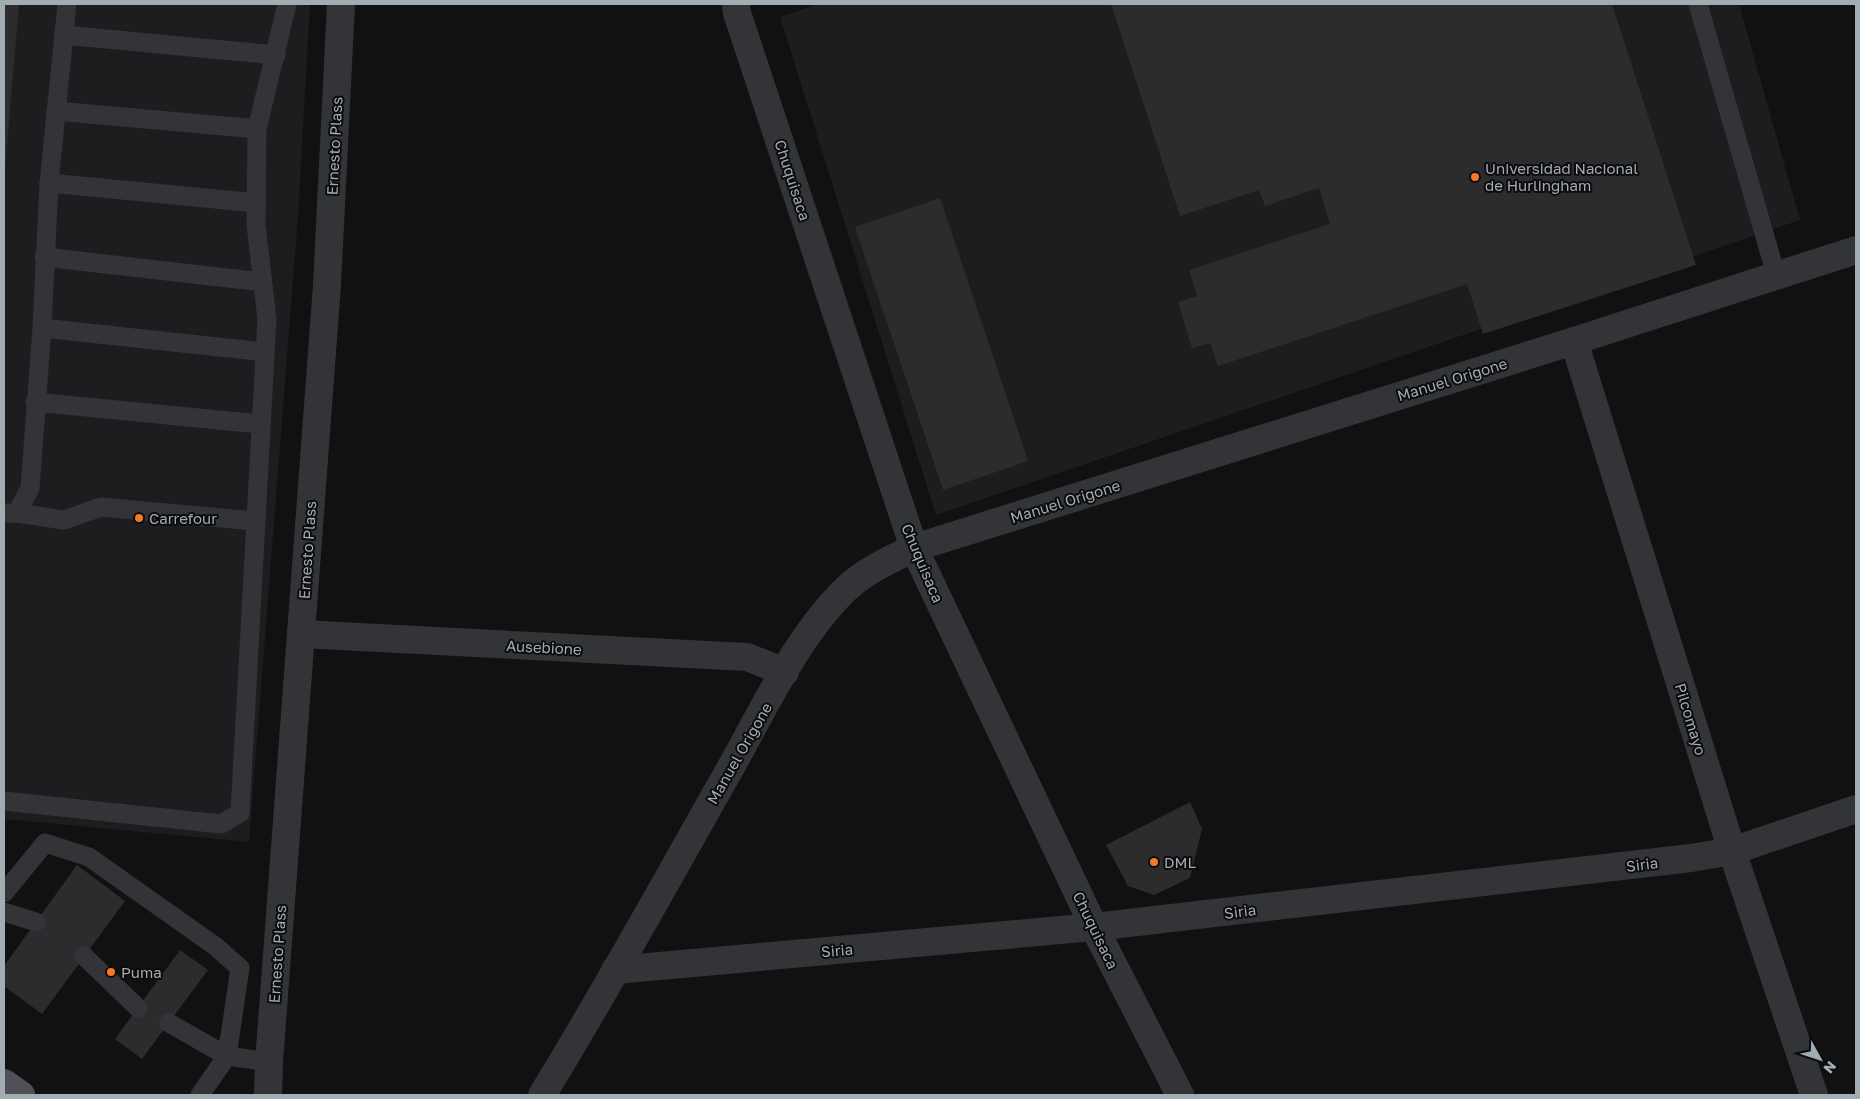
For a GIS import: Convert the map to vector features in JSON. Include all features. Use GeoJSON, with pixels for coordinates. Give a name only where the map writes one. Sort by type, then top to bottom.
{"type":"FeatureCollection","features":[{"type":"Feature","properties":{"kind":"main road"},"geometry":{"type":"LineString","coordinates":[[4,1083],[21,1095]]}},
{"type":"Feature","properties":{"kind":"street","name":"Ernesto Plass"},"geometry":{"type":"LineString","coordinates":[[268,1095],[327,285],[341,4]]}},
{"type":"Feature","properties":{"kind":"street","name":"Chuquisaca"},"geometry":{"type":"LineString","coordinates":[[736,4],[740,22],[914,548],[1094,927],[1180,1095]]}},
{"type":"Feature","properties":{"kind":"street","name":"Manuel Origone"},"geometry":{"type":"LineString","coordinates":[[542,1095],[785,672],[817,621],[846,589],[870,570],[914,548],[1574,341],[1856,250]]}},
{"type":"Feature","properties":{"kind":"street","name":"Pilcomayo"},"geometry":{"type":"LineString","coordinates":[[1574,341],[1732,850],[1814,1095]]}},
{"type":"Feature","properties":{"kind":"street","name":"Ausebione"},"geometry":{"type":"LineString","coordinates":[[301,634],[747,657],[785,672]]}},
{"type":"Feature","properties":{"kind":"street","name":"Siria"},"geometry":{"type":"LineString","coordinates":[[615,970],[1094,927],[1692,858],[1732,850],[1856,809]]}},
{"type":"Feature","properties":{"kind":"lane"},"geometry":{"type":"LineString","coordinates":[[10,513],[30,488],[42,328],[49,183],[67,4]]}},
{"type":"Feature","properties":{"kind":"lane"},"geometry":{"type":"LineString","coordinates":[[4,801],[221,824],[240,812],[267,319],[256,225],[258,129],[288,4]]}},
{"type":"Feature","properties":{"kind":"lane"},"geometry":{"type":"LineString","coordinates":[[1698,4],[1776,275]]}},
{"type":"Feature","properties":{"kind":"lane"},"geometry":{"type":"LineString","coordinates":[[64,36],[276,55]]}},
{"type":"Feature","properties":{"kind":"lane"},"geometry":{"type":"LineString","coordinates":[[56,111],[258,129]]}},
{"type":"Feature","properties":{"kind":"lane"},"geometry":{"type":"LineString","coordinates":[[49,183],[257,203]]}},
{"type":"Feature","properties":{"kind":"lane"},"geometry":{"type":"LineString","coordinates":[[44,258],[262,282]]}},
{"type":"Feature","properties":{"kind":"lane"},"geometry":{"type":"LineString","coordinates":[[42,328],[265,352]]}},
{"type":"Feature","properties":{"kind":"lane"},"geometry":{"type":"LineString","coordinates":[[35,402],[260,424]]}},
{"type":"Feature","properties":{"kind":"lane"},"geometry":{"type":"LineString","coordinates":[[10,513],[64,520],[101,507],[255,521]]}},
{"type":"Feature","properties":{"kind":"lane"},"geometry":{"type":"LineString","coordinates":[[4,893],[45,843],[90,857],[215,946],[240,968],[227,1056],[200,1095]]}},
{"type":"Feature","properties":{"kind":"lane"},"geometry":{"type":"LineString","coordinates":[[4,912],[36,922]]}},
{"type":"Feature","properties":{"kind":"lane"},"geometry":{"type":"LineString","coordinates":[[84,956],[138,1008]]}},
{"type":"Feature","properties":{"kind":"lane"},"geometry":{"type":"LineString","coordinates":[[169,1023],[227,1056],[270,1062]]}},
{"type":"Feature","properties":{"kind":"shaded area","name":"Carrefour"},"geometry":{"type":"Polygon","coordinates":[[[4,4],[310,4],[298,216],[249,842],[4,819],[4,4]]]}},
{"type":"Feature","properties":{"kind":"shaded area","name":"Universidad Nacional de Hurlingham"},"geometry":{"type":"Polygon","coordinates":[[[818,4],[1739,4],[1800,220],[936,515],[780,17],[818,4]]]}},
{"type":"Feature","properties":{"kind":"building"},"geometry":{"type":"Polygon","coordinates":[[[4,4],[19,4],[5,169],[4,169],[4,4]]]}},
{"type":"Feature","properties":{"kind":"building"},"geometry":{"type":"Polygon","coordinates":[[[1111,4],[1612,4],[1696,265],[1483,334],[1467,284],[1218,366],[1210,343],[1192,348],[1178,302],[1197,296],[1189,270],[1330,224],[1319,188],[1265,206],[1259,190],[1180,216],[1111,4]]]}},
{"type":"Feature","properties":{"kind":"building"},"geometry":{"type":"Polygon","coordinates":[[[940,198],[1028,461],[943,490],[855,227],[940,198]]]}},
{"type":"Feature","properties":{"kind":"building","name":"DML"},"geometry":{"type":"Polygon","coordinates":[[[1190,802],[1202,829],[1190,878],[1154,895],[1128,886],[1106,845],[1190,802]]]}},
{"type":"Feature","properties":{"kind":"building"},"geometry":{"type":"Polygon","coordinates":[[[77,865],[125,901],[42,1014],[4,986],[4,966],[77,865]]]}},
{"type":"Feature","properties":{"kind":"building"},"geometry":{"type":"Polygon","coordinates":[[[180,950],[208,970],[142,1059],[115,1039],[180,950]]]}},
{"type":"Feature","properties":{"kind":"place","name":"Universidad Nacional de Hurlingham"},"geometry":{"type":"Point","coordinates":[1475,177]}},
{"type":"Feature","properties":{"kind":"place","name":"Carrefour"},"geometry":{"type":"Point","coordinates":[139,518]}},
{"type":"Feature","properties":{"kind":"place","name":"DML"},"geometry":{"type":"Point","coordinates":[1154,862]}},
{"type":"Feature","properties":{"kind":"place","name":"Puma"},"geometry":{"type":"Point","coordinates":[111,972]}}]}
